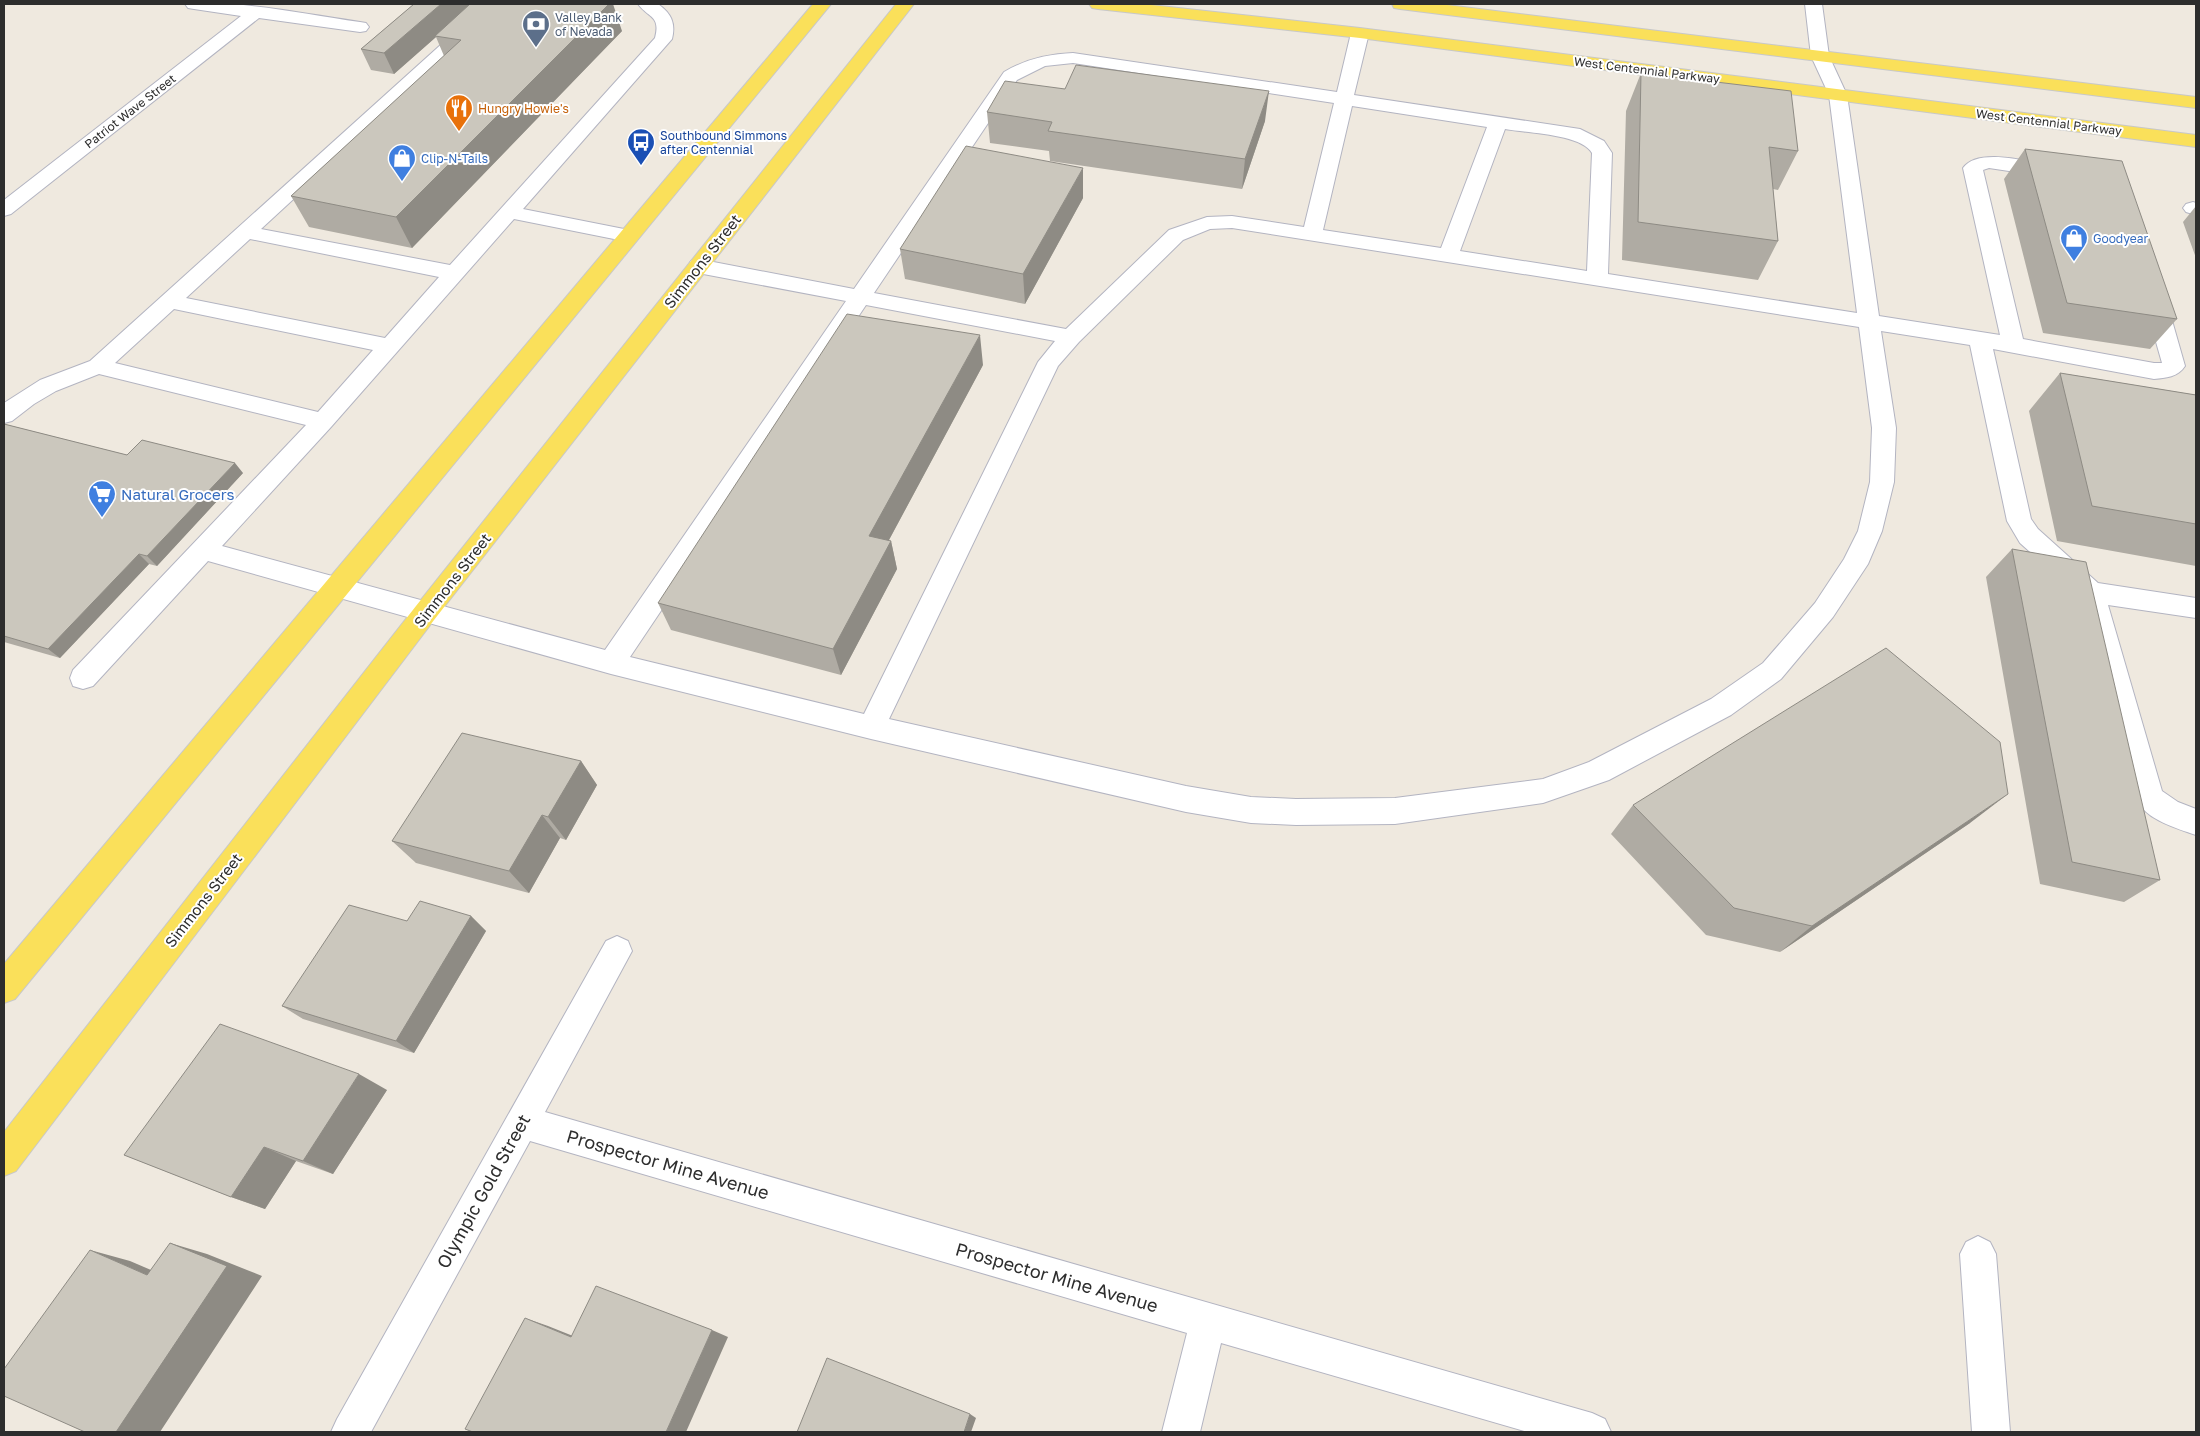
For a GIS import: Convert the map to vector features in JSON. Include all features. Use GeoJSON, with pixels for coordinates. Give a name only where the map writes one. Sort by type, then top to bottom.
{"type":"FeatureCollection","features":[{"type":"Feature","properties":{"kind":"main road"},"geometry":{"type":"LineString","coordinates":[[7,986],[822,4]]}},
{"type":"Feature","properties":{"kind":"main road","name":"Simmons Street"},"geometry":{"type":"LineString","coordinates":[[4,1159],[425,613],[905,4]]}},
{"type":"Feature","properties":{"kind":"main road","name":"West Centennial Parkway"},"geometry":{"type":"LineString","coordinates":[[1098,4],[1360,33],[2196,141]]}},
{"type":"Feature","properties":{"kind":"main road"},"geometry":{"type":"LineString","coordinates":[[1400,4],[2196,103]]}},
{"type":"Feature","properties":{"kind":"street"},"geometry":{"type":"LineString","coordinates":[[194,4],[360,26]]}},
{"type":"Feature","properties":{"kind":"street"},"geometry":{"type":"LineString","coordinates":[[4,415],[23,398],[59,379],[98,366],[496,4]]}},
{"type":"Feature","properties":{"kind":"street"},"geometry":{"type":"LineString","coordinates":[[83,678],[323,421],[663,39],[667,28],[663,16],[647,4]]}},
{"type":"Feature","properties":{"kind":"street"},"geometry":{"type":"LineString","coordinates":[[202,550],[338,586],[425,613],[611,663],[871,727],[1186,799],[1252,810],[1296,812],[1395,811],[1543,791],[1599,771],[1721,707],[1772,671],[1824,610],[1855,564],[1870,531],[1882,482],[1884,428],[1838,95],[1820,56],[1814,4]]}},
{"type":"Feature","properties":{"kind":"street","name":"Patriot Wave Street"},"geometry":{"type":"LineString","coordinates":[[4,210],[256,12]]}},
{"type":"Feature","properties":{"kind":"street"},"geometry":{"type":"LineString","coordinates":[[1312,234],[1360,33]]}},
{"type":"Feature","properties":{"kind":"street"},"geometry":{"type":"LineString","coordinates":[[611,663],[1010,76],[1028,65],[1048,59],[1073,58],[1580,135],[1597,145],[1602,153],[1596,280]]}},
{"type":"Feature","properties":{"kind":"street"},"geometry":{"type":"LineString","coordinates":[[1448,256],[1498,123]]}},
{"type":"Feature","properties":{"kind":"street"},"geometry":{"type":"LineString","coordinates":[[2013,344],[1973,168],[1989,162],[2068,174]]}},
{"type":"Feature","properties":{"kind":"street"},"geometry":{"type":"LineString","coordinates":[[509,212],[629,236]]}},
{"type":"Feature","properties":{"kind":"street"},"geometry":{"type":"LineString","coordinates":[[871,727],[1049,362],[1071,337],[1176,236],[1207,223],[1232,222],[1312,234],[2013,344],[2154,371],[2168,370],[2174,366],[2148,274]]}},
{"type":"Feature","properties":{"kind":"street"},"geometry":{"type":"LineString","coordinates":[[246,232],[454,274]]}},
{"type":"Feature","properties":{"kind":"street"},"geometry":{"type":"LineString","coordinates":[[698,266],[1071,337]]}},
{"type":"Feature","properties":{"kind":"street"},"geometry":{"type":"LineString","coordinates":[[169,301],[390,346]]}},
{"type":"Feature","properties":{"kind":"street"},"geometry":{"type":"LineString","coordinates":[[1980,339],[2019,521],[2029,536],[2091,592],[2150,799],[2168,810],[2196,822]]}},
{"type":"Feature","properties":{"kind":"street"},"geometry":{"type":"LineString","coordinates":[[98,366],[323,421]]}},
{"type":"Feature","properties":{"kind":"street"},"geometry":{"type":"LineString","coordinates":[[2091,592],[2196,608]]}},
{"type":"Feature","properties":{"kind":"street","name":"Olympic Gold Street"},"geometry":{"type":"LineString","coordinates":[[350,1432],[617,950]]}},
{"type":"Feature","properties":{"kind":"street","name":"Prospector Mine Avenue"},"geometry":{"type":"LineString","coordinates":[[521,1122],[1592,1432]]}},
{"type":"Feature","properties":{"kind":"street"},"geometry":{"type":"LineString","coordinates":[[1978,1254],[1991,1432]]}},
{"type":"Feature","properties":{"kind":"street"},"geometry":{"type":"LineString","coordinates":[[1181,1432],[1208,1321]]}},
{"type":"Feature","properties":{"kind":"building"},"geometry":{"type":"Polygon","coordinates":[[[414,4],[441,4],[384,53],[361,49],[414,4]]]}},
{"type":"Feature","properties":{"kind":"building"},"geometry":{"type":"Polygon","coordinates":[[[470,4],[609,4],[396,217],[291,196],[461,40],[435,36],[470,4]]]}},
{"type":"Feature","properties":{"kind":"building"},"geometry":{"type":"Polygon","coordinates":[[[1076,65],[1269,91],[1245,159],[1048,131],[1052,122],[987,112],[1005,81],[1065,89],[1076,65]]]}},
{"type":"Feature","properties":{"kind":"building"},"geometry":{"type":"Polygon","coordinates":[[[1641,73],[1791,91],[1798,151],[1769,147],[1778,241],[1638,222],[1641,73]]]}},
{"type":"Feature","properties":{"kind":"building"},"geometry":{"type":"Polygon","coordinates":[[[966,146],[1083,168],[1023,274],[900,249],[966,146]]]}},
{"type":"Feature","properties":{"kind":"building"},"geometry":{"type":"Polygon","coordinates":[[[2025,149],[2122,161],[2177,319],[2067,303],[2025,149]]]}},
{"type":"Feature","properties":{"kind":"building"},"geometry":{"type":"Polygon","coordinates":[[[847,314],[980,335],[869,536],[891,541],[833,649],[658,603],[847,314]]]}},
{"type":"Feature","properties":{"kind":"building"},"geometry":{"type":"Polygon","coordinates":[[[2060,373],[2196,395],[2196,524],[2092,506],[2060,373]]]}},
{"type":"Feature","properties":{"kind":"building","name":"Natural Grocers"},"geometry":{"type":"Polygon","coordinates":[[[4,424],[127,455],[142,440],[235,463],[147,556],[139,554],[48,649],[4,636],[4,424]]]}},
{"type":"Feature","properties":{"kind":"building"},"geometry":{"type":"Polygon","coordinates":[[[2012,549],[2086,562],[2160,880],[2072,862],[2012,549]]]}},
{"type":"Feature","properties":{"kind":"building"},"geometry":{"type":"Polygon","coordinates":[[[1886,648],[2000,742],[2008,794],[1812,926],[1734,908],[1633,805],[1886,648]]]}},
{"type":"Feature","properties":{"kind":"building"},"geometry":{"type":"Polygon","coordinates":[[[462,733],[581,761],[548,817],[542,815],[509,871],[392,841],[462,733]]]}},
{"type":"Feature","properties":{"kind":"building"},"geometry":{"type":"Polygon","coordinates":[[[420,901],[471,916],[396,1041],[282,1006],[349,905],[407,921],[420,901]]]}},
{"type":"Feature","properties":{"kind":"building"},"geometry":{"type":"Polygon","coordinates":[[[220,1024],[359,1074],[303,1161],[264,1147],[231,1197],[124,1155],[220,1024]]]}},
{"type":"Feature","properties":{"kind":"building"},"geometry":{"type":"Polygon","coordinates":[[[170,1243],[227,1266],[116,1432],[85,1432],[4,1396],[4,1369],[90,1250],[147,1275],[170,1243]]]}},
{"type":"Feature","properties":{"kind":"building"},"geometry":{"type":"Polygon","coordinates":[[[596,1286],[712,1330],[666,1432],[473,1432],[465,1429],[525,1318],[571,1337],[596,1286]]]}},
{"type":"Feature","properties":{"kind":"building"},"geometry":{"type":"Polygon","coordinates":[[[827,1358],[970,1414],[964,1432],[797,1432],[827,1358]]]}},
{"type":"Feature","properties":{"kind":"place","name":"Valley Bank of Nevada"},"geometry":{"type":"Point","coordinates":[536,48]}},
{"type":"Feature","properties":{"kind":"place","name":"Hungry Howie's"},"geometry":{"type":"Point","coordinates":[459,132]}},
{"type":"Feature","properties":{"kind":"place","name":"Southbound Simmons after Centennial"},"geometry":{"type":"Point","coordinates":[641,166]}},
{"type":"Feature","properties":{"kind":"place","name":"Clip-N-Tails"},"geometry":{"type":"Point","coordinates":[402,182]}},
{"type":"Feature","properties":{"kind":"place","name":"Goodyear"},"geometry":{"type":"Point","coordinates":[2074,262]}},
{"type":"Feature","properties":{"kind":"place","name":"Natural Grocers"},"geometry":{"type":"Point","coordinates":[102,518]}}]}
